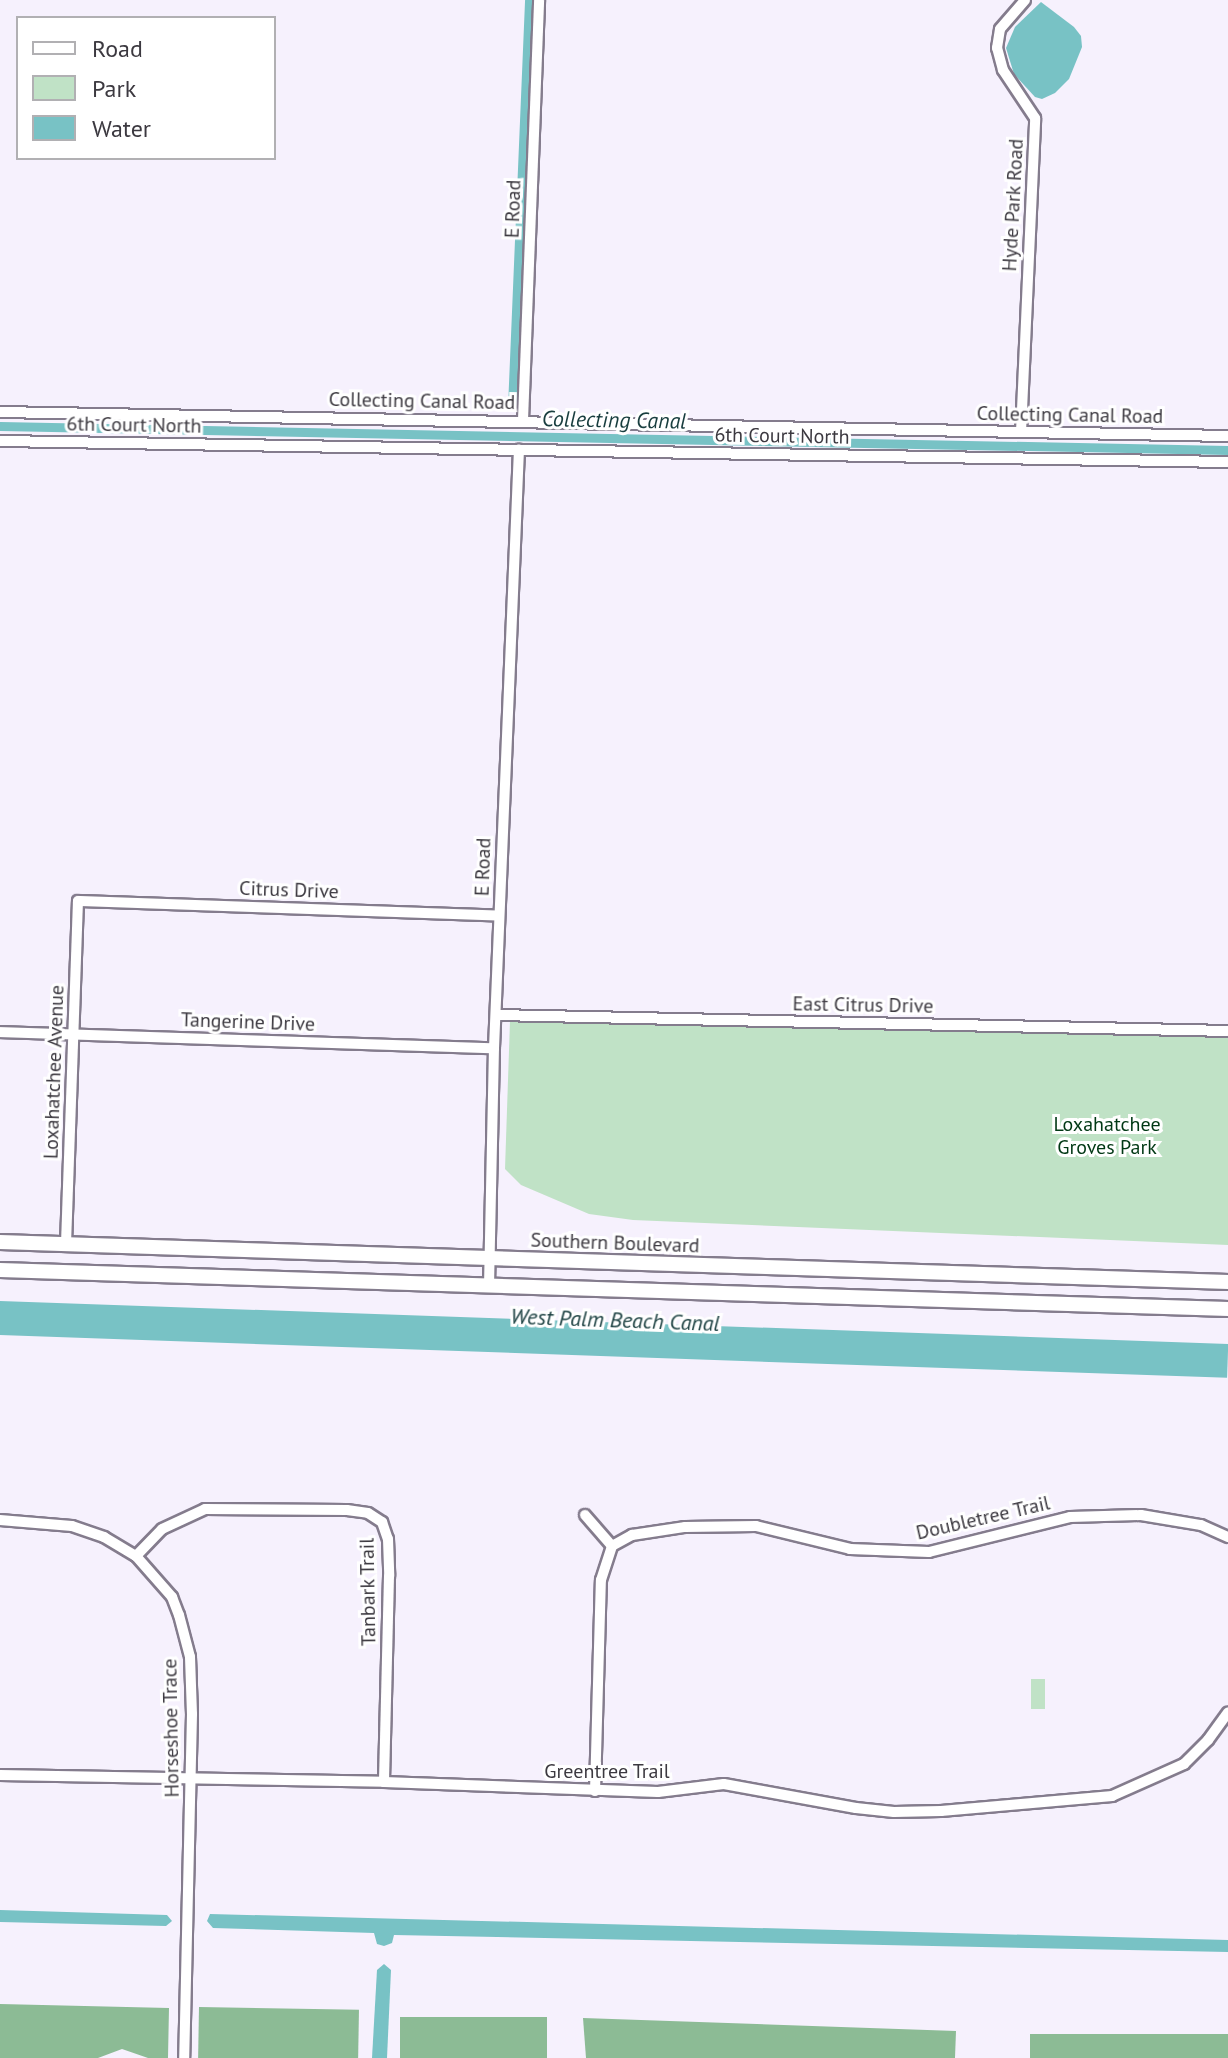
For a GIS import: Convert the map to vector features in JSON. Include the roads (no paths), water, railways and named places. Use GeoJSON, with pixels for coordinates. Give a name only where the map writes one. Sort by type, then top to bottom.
{"type":"FeatureCollection","features":[{"type":"Feature","properties":{"kind":"highway","name":"Southern Boulevard"},"geometry":{"type":"LineString","coordinates":[[0,1242],[1228,1282]]}},
{"type":"Feature","properties":{"kind":"highway"},"geometry":{"type":"LineString","coordinates":[[0,1270],[1228,1309]]}},
{"type":"Feature","properties":{"kind":"street","name":"E Road"},"geometry":{"type":"LineString","coordinates":[[523,420],[539,0]]}},
{"type":"Feature","properties":{"kind":"street","name":"Hyde Park Road"},"geometry":{"type":"LineString","coordinates":[[1021,432],[1035,118],[1003,70],[997,48],[1000,29],[1025,0]]}},
{"type":"Feature","properties":{"kind":"street","name":"Collecting Canal Road"},"geometry":{"type":"LineString","coordinates":[[0,412],[1228,436]]}},
{"type":"Feature","properties":{"kind":"street","name":"6th Court North"},"geometry":{"type":"LineString","coordinates":[[0,441],[1228,462]]}},
{"type":"Feature","properties":{"kind":"street","name":"E Road"},"geometry":{"type":"LineString","coordinates":[[489,1286],[494,1048],[519,450]]}},
{"type":"Feature","properties":{"kind":"street","name":"Citrus Drive"},"geometry":{"type":"LineString","coordinates":[[78,901],[499,916]]}},
{"type":"Feature","properties":{"kind":"street","name":"Loxahatchee Avenue"},"geometry":{"type":"LineString","coordinates":[[66,1244],[78,901]]}},
{"type":"Feature","properties":{"kind":"street","name":"East Citrus Drive"},"geometry":{"type":"LineString","coordinates":[[496,1015],[1228,1031]]}},
{"type":"Feature","properties":{"kind":"street","name":"Tangerine Drive"},"geometry":{"type":"LineString","coordinates":[[0,1032],[494,1048]]}},
{"type":"Feature","properties":{"kind":"street","name":"Tanbark Trail"},"geometry":{"type":"LineString","coordinates":[[136,1556],[162,1529],[205,1509],[347,1510],[368,1513],[382,1522],[388,1539],[389,1576],[384,1782]]}},
{"type":"Feature","properties":{"kind":"street"},"geometry":{"type":"LineString","coordinates":[[585,1515],[612,1546],[601,1580],[595,1791]]}},
{"type":"Feature","properties":{"kind":"street","name":"Doubletree Trail"},"geometry":{"type":"LineString","coordinates":[[612,1546],[632,1535],[685,1527],[756,1526],[850,1549],[929,1552],[1070,1517],[1127,1515],[1201,1525],[1228,1537]]}},
{"type":"Feature","properties":{"kind":"street","name":"Horseshoe Trace"},"geometry":{"type":"LineString","coordinates":[[0,1520],[72,1526],[104,1537],[136,1556],[172,1597],[190,1657],[191,1778],[184,2058]]}},
{"type":"Feature","properties":{"kind":"street","name":"Greentree Trail"},"geometry":{"type":"LineString","coordinates":[[0,1775],[384,1782],[658,1792],[724,1784],[894,1812],[1112,1796],[1184,1764],[1208,1740],[1228,1712]]}},
{"type":"Feature","properties":{"kind":"water"},"geometry":{"type":"Polygon","coordinates":[[[1041,2],[1074,27],[1081,36],[1082,47],[1069,79],[1055,93],[1042,99],[1035,97],[1014,74],[1006,48],[1015,27],[1041,2]]]}},
{"type":"Feature","properties":{"kind":"water"},"geometry":{"type":"Polygon","coordinates":[[[0,1301],[1228,1344],[1227,1378],[0,1335],[0,1301]]]}},
{"type":"Feature","properties":{"kind":"water"},"geometry":{"type":"Polygon","coordinates":[[[0,1910],[167,1915],[172,1921],[166,1926],[0,1922],[0,1910]]]}},
{"type":"Feature","properties":{"kind":"water"},"geometry":{"type":"Polygon","coordinates":[[[210,1914],[1228,1940],[1228,1952],[394,1935],[392,1943],[384,1946],[377,1944],[374,1933],[213,1928],[207,1921],[210,1914]]]}},
{"type":"Feature","properties":{"kind":"water"},"geometry":{"type":"Polygon","coordinates":[[[384,1964],[391,1970],[387,2058],[372,2058],[377,1970],[384,1964]]]}},
{"type":"Feature","properties":{"kind":"waterway"},"geometry":{"type":"LineString","coordinates":[[512,407],[529,0]]}},
{"type":"Feature","properties":{"kind":"waterway","name":"Collecting Canal"},"geometry":{"type":"LineString","coordinates":[[0,426],[1228,450]]}},
{"type":"Feature","properties":{"kind":"park label","name":"Loxahatchee Groves Park"},"geometry":{"type":"Point","coordinates":[1107,1136]}},
{"type":"Feature","properties":{"kind":"water label","name":"West Palm Beach Canal"},"geometry":{"type":"Point","coordinates":[615,1320]}}]}
